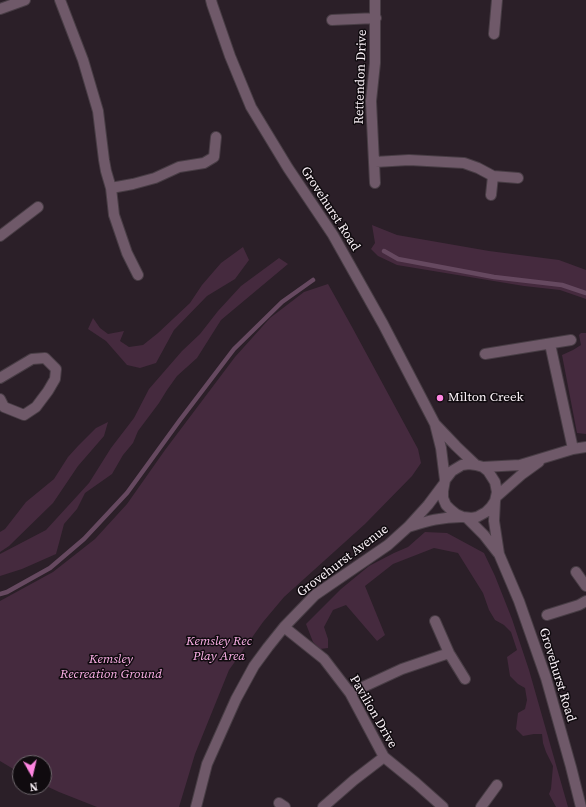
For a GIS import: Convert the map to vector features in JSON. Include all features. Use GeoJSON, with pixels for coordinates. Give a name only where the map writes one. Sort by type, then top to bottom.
{"type":"FeatureCollection","features":[{"type":"Feature","properties":{"kind":"street"},"geometry":{"type":"LineString","coordinates":[[0,9],[25,0]]}},
{"type":"Feature","properties":{"kind":"street"},"geometry":{"type":"LineString","coordinates":[[60,0],[83,60],[98,111],[106,171],[111,188],[114,215],[127,253],[138,275]]}},
{"type":"Feature","properties":{"kind":"street","name":"Rettendon Drive"},"geometry":{"type":"LineString","coordinates":[[375,184],[371,101],[375,63],[376,0]]}},
{"type":"Feature","properties":{"kind":"street"},"geometry":{"type":"LineString","coordinates":[[494,34],[497,0]]}},
{"type":"Feature","properties":{"kind":"street","name":"Grovehurst Road"},"geometry":{"type":"LineString","coordinates":[[209,1],[230,56],[252,107],[285,162],[333,235],[383,324],[435,424],[441,448],[444,483]]}},
{"type":"Feature","properties":{"kind":"street","name":"Rettendon Drive"},"geometry":{"type":"LineString","coordinates":[[332,20],[376,18]]}},
{"type":"Feature","properties":{"kind":"street"},"geometry":{"type":"LineString","coordinates":[[111,188],[155,178],[179,167],[204,163],[214,157],[216,137]]}},
{"type":"Feature","properties":{"kind":"street"},"geometry":{"type":"LineString","coordinates":[[375,162],[409,160],[464,163],[493,176],[518,178]]}},
{"type":"Feature","properties":{"kind":"street"},"geometry":{"type":"LineString","coordinates":[[491,195],[493,176]]}},
{"type":"Feature","properties":{"kind":"street"},"geometry":{"type":"LineString","coordinates":[[0,236],[38,207]]}},
{"type":"Feature","properties":{"kind":"street"},"geometry":{"type":"LineString","coordinates":[[485,354],[571,340]]}},
{"type":"Feature","properties":{"kind":"street"},"geometry":{"type":"LineString","coordinates":[[550,344],[573,449]]}},
{"type":"Feature","properties":{"kind":"street"},"geometry":{"type":"LineString","coordinates":[[0,378],[32,359],[45,358],[56,369],[55,379],[48,391],[36,407],[24,415],[4,407],[0,399]]}},
{"type":"Feature","properties":{"kind":"street","name":"Grovehurst Road"},"geometry":{"type":"LineString","coordinates":[[435,424],[456,446],[479,466]]}},
{"type":"Feature","properties":{"kind":"street"},"geometry":{"type":"LineString","coordinates":[[547,456],[521,475],[495,499],[491,507],[482,515],[477,517],[465,517],[456,514],[446,504],[443,491],[444,483],[448,475],[456,467],[469,464],[479,466],[520,465],[547,456],[586,447]]}},
{"type":"Feature","properties":{"kind":"street"},"geometry":{"type":"LineString","coordinates":[[479,466],[488,471],[495,482],[495,499]]}},
{"type":"Feature","properties":{"kind":"street","name":"Grovehurst Avenue"},"geometry":{"type":"LineString","coordinates":[[196,807],[207,764],[236,699],[254,666],[284,627],[315,595],[388,545],[408,527],[428,505],[444,483]]}},
{"type":"Feature","properties":{"kind":"street","name":"Grovehurst Road"},"geometry":{"type":"LineString","coordinates":[[495,499],[494,521],[499,554]]}},
{"type":"Feature","properties":{"kind":"street","name":"Grovehurst Road"},"geometry":{"type":"LineString","coordinates":[[465,517],[484,534],[499,554],[519,601],[546,678],[581,807]]}},
{"type":"Feature","properties":{"kind":"street","name":"Grovehurst Avenue"},"geometry":{"type":"LineString","coordinates":[[408,527],[440,518],[465,517]]}},
{"type":"Feature","properties":{"kind":"street"},"geometry":{"type":"LineString","coordinates":[[576,572],[586,586]]}},
{"type":"Feature","properties":{"kind":"street"},"geometry":{"type":"LineString","coordinates":[[547,615],[579,605],[586,601]]}},
{"type":"Feature","properties":{"kind":"street"},"geometry":{"type":"LineString","coordinates":[[435,621],[449,653],[465,679]]}},
{"type":"Feature","properties":{"kind":"street","name":"Pavilion Drive"},"geometry":{"type":"LineString","coordinates":[[284,627],[324,659],[350,693],[384,757],[443,807]]}},
{"type":"Feature","properties":{"kind":"street"},"geometry":{"type":"LineString","coordinates":[[350,693],[402,670],[449,653]]}},
{"type":"Feature","properties":{"kind":"street"},"geometry":{"type":"LineString","coordinates":[[323,807],[354,780],[384,757]]}},
{"type":"Feature","properties":{"kind":"street"},"geometry":{"type":"LineString","coordinates":[[481,807],[497,785]]}},
{"type":"Feature","properties":{"kind":"green space"},"geometry":{"type":"Polygon","coordinates":[[[372,225],[397,235],[489,251],[559,260],[586,270],[586,299],[560,290],[524,286],[397,265],[378,256],[371,249],[375,243],[372,225]]]}},
{"type":"Feature","properties":{"kind":"green space"},"geometry":{"type":"Polygon","coordinates":[[[243,247],[249,260],[235,279],[207,296],[174,330],[156,363],[140,368],[127,365],[106,341],[88,329],[93,318],[100,328],[108,334],[124,331],[120,341],[129,347],[143,345],[190,303],[202,285],[221,263],[243,247]]]}},
{"type":"Feature","properties":{"kind":"green space"},"geometry":{"type":"Polygon","coordinates":[[[279,258],[288,264],[221,320],[197,358],[177,376],[167,390],[138,431],[133,443],[123,455],[112,474],[85,493],[77,509],[64,524],[56,554],[22,569],[0,576],[0,554],[46,530],[89,483],[111,448],[134,418],[149,389],[182,351],[200,334],[218,311],[241,286],[279,258]]]}},
{"type":"Feature","properties":{"kind":"green space","name":"Kemsley Recreation Ground"},"geometry":{"type":"Polygon","coordinates":[[[328,284],[418,449],[421,463],[412,476],[365,524],[284,597],[263,622],[229,670],[195,754],[179,807],[97,807],[52,789],[52,755],[12,755],[12,768],[0,761],[0,601],[53,572],[95,539],[127,504],[165,450],[235,357],[270,318],[304,292],[328,284]]]}},
{"type":"Feature","properties":{"kind":"green space"},"geometry":{"type":"Polygon","coordinates":[[[581,333],[586,333],[586,434],[577,433],[562,355],[581,345],[579,335],[581,333]]]}},
{"type":"Feature","properties":{"kind":"green space"},"geometry":{"type":"Polygon","coordinates":[[[108,422],[104,436],[78,466],[53,503],[9,546],[0,552],[0,532],[5,529],[26,502],[54,479],[68,457],[78,446],[96,428],[108,422]]]}},
{"type":"Feature","properties":{"kind":"green space"},"geometry":{"type":"Polygon","coordinates":[[[425,532],[447,533],[484,553],[512,619],[529,670],[568,807],[556,807],[549,794],[551,789],[553,766],[546,752],[542,734],[523,736],[516,729],[518,713],[525,709],[527,700],[525,688],[518,684],[510,676],[507,657],[517,650],[511,632],[504,625],[495,620],[489,610],[483,593],[458,553],[434,548],[393,564],[365,586],[385,635],[377,641],[346,605],[333,610],[324,627],[328,639],[328,648],[320,649],[313,642],[306,624],[341,589],[369,566],[408,547],[425,532]]]}},
{"type":"Feature","properties":{"kind":"waterway"},"geometry":{"type":"LineString","coordinates":[[384,251],[398,259],[494,277],[562,285],[586,293]]}},
{"type":"Feature","properties":{"kind":"waterway"},"geometry":{"type":"LineString","coordinates":[[0,594],[7,592],[50,568],[84,539],[127,493],[234,349],[282,302],[313,280]]}},
{"type":"Feature","properties":{"kind":"place","name":"Milton Creek"},"geometry":{"type":"Point","coordinates":[440,398]}},
{"type":"Feature","properties":{"kind":"park label","name":"Kemsley Rec Play Area"},"geometry":{"type":"Point","coordinates":[219,650]}}]}
